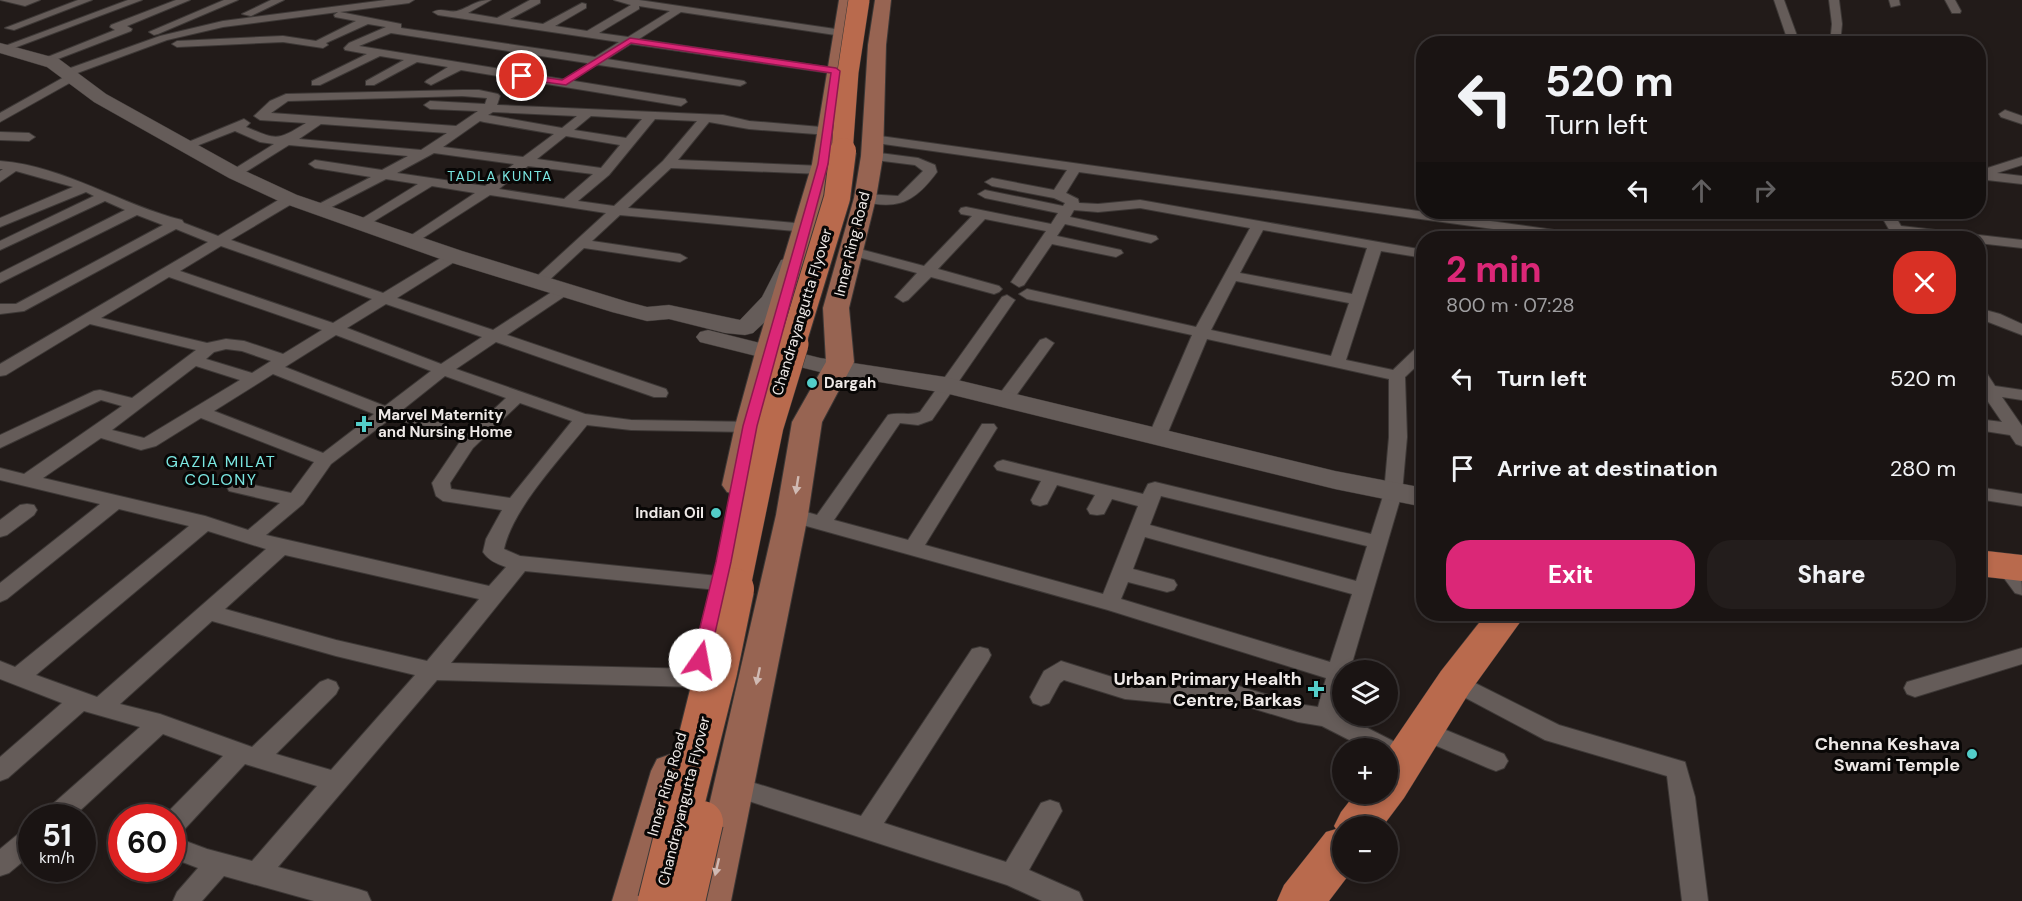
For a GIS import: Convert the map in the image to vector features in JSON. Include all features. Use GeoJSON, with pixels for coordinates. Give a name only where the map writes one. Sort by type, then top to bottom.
{"type":"FeatureCollection","features":[{"type":"Feature","properties":{"kind":"highway","name":"Chandrayangutta Flyover"},"geometry":{"type":"LineString","coordinates":[[659,901],[716,672],[767,426],[837,198],[845,131],[848,72],[859,0]]}},
{"type":"Feature","properties":{"kind":"highway","name":"Chandrayangutta Flyover"},"geometry":{"type":"LineString","coordinates":[[684,901],[727,716],[757,565],[789,425],[852,198],[864,36],[872,0]]}},
{"type":"Feature","properties":{"kind":"highway"},"geometry":{"type":"LineString","coordinates":[[1398,757],[1502,621]]}},
{"type":"Feature","properties":{"kind":"highway"},"geometry":{"type":"LineString","coordinates":[[1301,901],[1332,860]]}},
{"type":"Feature","properties":{"kind":"main road","name":"Inner Ring Road"},"geometry":{"type":"LineString","coordinates":[[634,901],[697,678],[750,426],[822,170],[847,0]]}},
{"type":"Feature","properties":{"kind":"main road","name":"Inner Ring Road"},"geometry":{"type":"LineString","coordinates":[[709,901],[792,515],[807,422],[840,362],[836,308],[865,198],[872,148],[877,55],[883,0]]}},
{"type":"Feature","properties":{"kind":"main road"},"geometry":{"type":"LineString","coordinates":[[4,50],[44,66],[59,69],[100,98],[236,174],[290,199],[454,256],[647,314],[657,322],[769,353],[837,368],[945,385],[1156,437],[1416,497]]}},
{"type":"Feature","properties":{"kind":"main road"},"geometry":{"type":"LineString","coordinates":[[647,314],[669,312],[725,326],[745,328],[756,318],[784,281],[795,248],[804,235],[853,245]]}},
{"type":"Feature","properties":{"kind":"street"},"geometry":{"type":"LineString","coordinates":[[5,0],[22,3],[34,0]]}},
{"type":"Feature","properties":{"kind":"street"},"geometry":{"type":"LineString","coordinates":[[10,28],[87,0]]}},
{"type":"Feature","properties":{"kind":"street"},"geometry":{"type":"LineString","coordinates":[[4,50],[137,0]]}},
{"type":"Feature","properties":{"kind":"street"},"geometry":{"type":"LineString","coordinates":[[4,113],[59,69],[126,29],[185,0]]}},
{"type":"Feature","properties":{"kind":"street"},"geometry":{"type":"LineString","coordinates":[[164,38],[147,34],[233,0]]}},
{"type":"Feature","properties":{"kind":"street"},"geometry":{"type":"LineString","coordinates":[[59,69],[164,38],[223,24],[310,9],[323,0]]}},
{"type":"Feature","properties":{"kind":"street"},"geometry":{"type":"LineString","coordinates":[[362,6],[375,0]]}},
{"type":"Feature","properties":{"kind":"street"},"geometry":{"type":"LineString","coordinates":[[283,39],[327,12],[409,0]]}},
{"type":"Feature","properties":{"kind":"street"},"geometry":{"type":"LineString","coordinates":[[457,15],[486,0]]}},
{"type":"Feature","properties":{"kind":"street"},"geometry":{"type":"LineString","coordinates":[[619,0],[842,33]]}},
{"type":"Feature","properties":{"kind":"street"},"geometry":{"type":"LineString","coordinates":[[1779,0],[1792,36]]}},
{"type":"Feature","properties":{"kind":"street"},"geometry":{"type":"LineString","coordinates":[[1834,0],[1838,24],[1836,36]]}},
{"type":"Feature","properties":{"kind":"street"},"geometry":{"type":"LineString","coordinates":[[1950,0],[1956,11]]}},
{"type":"Feature","properties":{"kind":"street"},"geometry":{"type":"LineString","coordinates":[[223,24],[272,1],[397,26],[351,46],[378,53],[681,102]]}},
{"type":"Feature","properties":{"kind":"street"},"geometry":{"type":"LineString","coordinates":[[433,62],[536,1]]}},
{"type":"Feature","properties":{"kind":"street"},"geometry":{"type":"LineString","coordinates":[[544,28],[582,6]]}},
{"type":"Feature","properties":{"kind":"street"},"geometry":{"type":"LineString","coordinates":[[590,34],[635,7]]}},
{"type":"Feature","properties":{"kind":"street"},"geometry":{"type":"LineString","coordinates":[[563,83],[678,9]]}},
{"type":"Feature","properties":{"kind":"street"},"geometry":{"type":"LineString","coordinates":[[438,12],[836,69]]}},
{"type":"Feature","properties":{"kind":"street"},"geometry":{"type":"LineString","coordinates":[[663,19],[685,22]]}},
{"type":"Feature","properties":{"kind":"street"},"geometry":{"type":"LineString","coordinates":[[84,20],[126,29]]}},
{"type":"Feature","properties":{"kind":"street"},"geometry":{"type":"LineString","coordinates":[[142,46],[283,39],[322,43],[368,20]]}},
{"type":"Feature","properties":{"kind":"street"},"geometry":{"type":"LineString","coordinates":[[393,30],[740,83]]}},
{"type":"Feature","properties":{"kind":"street"},"geometry":{"type":"LineString","coordinates":[[315,83],[378,53]]}},
{"type":"Feature","properties":{"kind":"street"},"geometry":{"type":"LineString","coordinates":[[369,83],[415,59]]}},
{"type":"Feature","properties":{"kind":"street"},"geometry":{"type":"LineString","coordinates":[[431,82],[459,66]]}},
{"type":"Feature","properties":{"kind":"street"},"geometry":{"type":"LineString","coordinates":[[187,145],[260,117],[283,99],[479,93],[494,96],[490,108],[428,151],[318,210]]}},
{"type":"Feature","properties":{"kind":"street"},"geometry":{"type":"LineString","coordinates":[[236,174],[288,142],[347,98]]}},
{"type":"Feature","properties":{"kind":"street"},"geometry":{"type":"LineString","coordinates":[[490,108],[652,116],[702,124]]}},
{"type":"Feature","properties":{"kind":"street"},"geometry":{"type":"LineString","coordinates":[[4,113],[32,111]]}},
{"type":"Feature","properties":{"kind":"street"},"geometry":{"type":"LineString","coordinates":[[412,241],[489,190],[588,113]]}},
{"type":"Feature","properties":{"kind":"street"},"geometry":{"type":"LineString","coordinates":[[2005,114],[2022,120]]}},
{"type":"Feature","properties":{"kind":"street"},"geometry":{"type":"LineString","coordinates":[[567,203],[604,172],[652,116]]}},
{"type":"Feature","properties":{"kind":"street"},"geometry":{"type":"LineString","coordinates":[[260,117],[460,130]]}},
{"type":"Feature","properties":{"kind":"street"},"geometry":{"type":"LineString","coordinates":[[478,117],[630,142]]}},
{"type":"Feature","properties":{"kind":"street"},"geometry":{"type":"LineString","coordinates":[[642,126],[702,124],[728,119],[749,125],[829,131]]}},
{"type":"Feature","properties":{"kind":"street"},"geometry":{"type":"LineString","coordinates":[[540,281],[668,164],[702,124]]}},
{"type":"Feature","properties":{"kind":"street"},"geometry":{"type":"LineString","coordinates":[[236,127],[255,137],[288,142],[527,160],[604,172]]}},
{"type":"Feature","properties":{"kind":"street"},"geometry":{"type":"LineString","coordinates":[[0,136],[29,136]]}},
{"type":"Feature","properties":{"kind":"street"},"geometry":{"type":"LineString","coordinates":[[872,148],[1076,166],[1447,225],[1511,231]]}},
{"type":"Feature","properties":{"kind":"street"},"geometry":{"type":"LineString","coordinates":[[865,198],[891,202],[903,201],[930,172],[930,168],[918,162],[872,148]]}},
{"type":"Feature","properties":{"kind":"street"},"geometry":{"type":"LineString","coordinates":[[1986,172],[2022,161]]}},
{"type":"Feature","properties":{"kind":"street"},"geometry":{"type":"LineString","coordinates":[[315,164],[617,211],[804,235]]}},
{"type":"Feature","properties":{"kind":"street"},"geometry":{"type":"LineString","coordinates":[[668,164],[822,170]]}},
{"type":"Feature","properties":{"kind":"street"},"geometry":{"type":"LineString","coordinates":[[0,178],[7,165],[86,187],[136,210],[177,223],[266,258],[660,393]]}},
{"type":"Feature","properties":{"kind":"street"},"geometry":{"type":"LineString","coordinates":[[1058,195],[1076,166]]}},
{"type":"Feature","properties":{"kind":"street"},"geometry":{"type":"LineString","coordinates":[[1986,176],[2022,180]]}},
{"type":"Feature","properties":{"kind":"street"},"geometry":{"type":"LineString","coordinates":[[363,224],[430,182]]}},
{"type":"Feature","properties":{"kind":"street"},"geometry":{"type":"LineString","coordinates":[[0,224],[86,187]]}},
{"type":"Feature","properties":{"kind":"street"},"geometry":{"type":"LineString","coordinates":[[853,245],[928,271],[1021,298],[1023,288],[1061,221],[1073,200],[1058,195],[989,188],[1061,221],[1116,253]]}},
{"type":"Feature","properties":{"kind":"street"},"geometry":{"type":"LineString","coordinates":[[0,246],[106,195]]}},
{"type":"Feature","properties":{"kind":"street"},"geometry":{"type":"LineString","coordinates":[[4,365],[169,272],[290,199]]}},
{"type":"Feature","properties":{"kind":"street"},"geometry":{"type":"LineString","coordinates":[[1061,221],[1098,208],[1140,204],[1416,253]]}},
{"type":"Feature","properties":{"kind":"street"},"geometry":{"type":"LineString","coordinates":[[0,279],[136,210]]}},
{"type":"Feature","properties":{"kind":"street"},"geometry":{"type":"LineString","coordinates":[[966,212],[1061,221],[1150,239]]}},
{"type":"Feature","properties":{"kind":"street"},"geometry":{"type":"LineString","coordinates":[[903,297],[981,215]]}},
{"type":"Feature","properties":{"kind":"street"},"geometry":{"type":"LineString","coordinates":[[0,309],[19,308],[177,223]]}},
{"type":"Feature","properties":{"kind":"street"},"geometry":{"type":"LineString","coordinates":[[1156,437],[1201,333],[1260,224]]}},
{"type":"Feature","properties":{"kind":"street"},"geometry":{"type":"LineString","coordinates":[[1986,240],[2022,244]]}},
{"type":"Feature","properties":{"kind":"street"},"geometry":{"type":"LineString","coordinates":[[583,244],[680,258]]}},
{"type":"Feature","properties":{"kind":"street"},"geometry":{"type":"LineString","coordinates":[[1337,363],[1375,246]]}},
{"type":"Feature","properties":{"kind":"street"},"geometry":{"type":"LineString","coordinates":[[98,432],[145,444],[332,328],[454,256]]}},
{"type":"Feature","properties":{"kind":"street"},"geometry":{"type":"LineString","coordinates":[[169,272],[583,418],[632,425],[750,426]]}},
{"type":"Feature","properties":{"kind":"street"},"geometry":{"type":"LineString","coordinates":[[1232,276],[1358,300]]}},
{"type":"Feature","properties":{"kind":"street"},"geometry":{"type":"LineString","coordinates":[[1023,288],[1201,333],[1397,376]]}},
{"type":"Feature","properties":{"kind":"street"},"geometry":{"type":"LineString","coordinates":[[252,537],[296,500],[325,460],[443,370],[566,289]]}},
{"type":"Feature","properties":{"kind":"street"},"geometry":{"type":"LineString","coordinates":[[822,523],[894,419],[898,417],[921,420],[1001,294]]}},
{"type":"Feature","properties":{"kind":"street"},"geometry":{"type":"LineString","coordinates":[[1986,316],[2022,330]]}},
{"type":"Feature","properties":{"kind":"street"},"geometry":{"type":"LineString","coordinates":[[87,319],[157,335],[252,378]]}},
{"type":"Feature","properties":{"kind":"street"},"geometry":{"type":"LineString","coordinates":[[27,480],[98,432],[201,355],[223,344],[238,343],[276,363],[387,413],[435,423]]}},
{"type":"Feature","properties":{"kind":"street"},"geometry":{"type":"LineString","coordinates":[[1004,400],[1046,343]]}},
{"type":"Feature","properties":{"kind":"street"},"geometry":{"type":"LineString","coordinates":[[1342,660],[1393,493],[1398,436],[1397,376],[1416,357]]}},
{"type":"Feature","properties":{"kind":"street"},"geometry":{"type":"LineString","coordinates":[[1986,385],[2019,435]]}},
{"type":"Feature","properties":{"kind":"street"},"geometry":{"type":"LineString","coordinates":[[1989,390],[2022,395]]}},
{"type":"Feature","properties":{"kind":"street"},"geometry":{"type":"LineString","coordinates":[[0,441],[100,395],[136,404]]}},
{"type":"Feature","properties":{"kind":"street"},"geometry":{"type":"LineString","coordinates":[[516,505],[450,497],[440,488],[467,444],[518,396]]}},
{"type":"Feature","properties":{"kind":"street"},"geometry":{"type":"LineString","coordinates":[[199,411],[325,460]]}},
{"type":"Feature","properties":{"kind":"street"},"geometry":{"type":"LineString","coordinates":[[583,418],[516,505],[493,542],[493,552],[504,559],[520,563],[718,583]]}},
{"type":"Feature","properties":{"kind":"street"},"geometry":{"type":"LineString","coordinates":[[1986,426],[2019,435]]}},
{"type":"Feature","properties":{"kind":"street"},"geometry":{"type":"LineString","coordinates":[[913,549],[988,428]]}},
{"type":"Feature","properties":{"kind":"street"},"geometry":{"type":"LineString","coordinates":[[1003,466],[1052,478],[1102,500],[1149,502]]}},
{"type":"Feature","properties":{"kind":"street"},"geometry":{"type":"LineString","coordinates":[[0,474],[205,524],[281,547],[494,595]]}},
{"type":"Feature","properties":{"kind":"street"},"geometry":{"type":"LineString","coordinates":[[1040,500],[1052,478]]}},
{"type":"Feature","properties":{"kind":"street"},"geometry":{"type":"LineString","coordinates":[[236,488],[296,500]]}},
{"type":"Feature","properties":{"kind":"street"},"geometry":{"type":"LineString","coordinates":[[1109,603],[1154,490],[1158,488],[1377,542]]}},
{"type":"Feature","properties":{"kind":"street"},"geometry":{"type":"LineString","coordinates":[[1986,494],[2022,500]]}},
{"type":"Feature","properties":{"kind":"street"},"geometry":{"type":"LineString","coordinates":[[0,594],[116,501]]}},
{"type":"Feature","properties":{"kind":"street"},"geometry":{"type":"LineString","coordinates":[[0,530],[27,510]]}},
{"type":"Feature","properties":{"kind":"street"},"geometry":{"type":"LineString","coordinates":[[792,515],[1109,603],[1332,671]]}},
{"type":"Feature","properties":{"kind":"street"},"geometry":{"type":"LineString","coordinates":[[6,673],[205,524]]}},
{"type":"Feature","properties":{"kind":"street"},"geometry":{"type":"LineString","coordinates":[[1138,528],[1363,590]]}},
{"type":"Feature","properties":{"kind":"street"},"geometry":{"type":"LineString","coordinates":[[0,771],[209,612],[281,547]]}},
{"type":"Feature","properties":{"kind":"street"},"geometry":{"type":"LineString","coordinates":[[257,873],[432,671],[520,563]]}},
{"type":"Feature","properties":{"kind":"street"},"geometry":{"type":"LineString","coordinates":[[1122,573],[1167,585]]}},
{"type":"Feature","properties":{"kind":"street"},"geometry":{"type":"LineString","coordinates":[[209,612],[336,648],[432,671],[697,678]]}},
{"type":"Feature","properties":{"kind":"street"},"geometry":{"type":"LineString","coordinates":[[868,827],[980,655]]}},
{"type":"Feature","properties":{"kind":"street"},"geometry":{"type":"LineString","coordinates":[[1915,688],[2022,656]]}},
{"type":"Feature","properties":{"kind":"street"},"geometry":{"type":"LineString","coordinates":[[1041,698],[1052,677],[1062,670],[1125,690],[1188,696],[1235,694],[1298,712],[1326,717],[1359,738]]}},
{"type":"Feature","properties":{"kind":"street"},"geometry":{"type":"LineString","coordinates":[[6,673],[90,704],[160,723],[249,755],[337,782]]}},
{"type":"Feature","properties":{"kind":"street"},"geometry":{"type":"LineString","coordinates":[[1455,682],[1553,733],[1677,769],[1683,797],[1695,901]]}},
{"type":"Feature","properties":{"kind":"street"},"geometry":{"type":"LineString","coordinates":[[186,812],[328,688]]}},
{"type":"Feature","properties":{"kind":"street"},"geometry":{"type":"LineString","coordinates":[[1326,717],[1332,695]]}},
{"type":"Feature","properties":{"kind":"street"},"geometry":{"type":"LineString","coordinates":[[70,804],[160,723]]}},
{"type":"Feature","properties":{"kind":"street"},"geometry":{"type":"LineString","coordinates":[[1398,761],[1496,761]]}},
{"type":"Feature","properties":{"kind":"street"},"geometry":{"type":"LineString","coordinates":[[735,787],[1012,874],[1070,901]]}},
{"type":"Feature","properties":{"kind":"street"},"geometry":{"type":"LineString","coordinates":[[1012,874],[1050,811]]}},
{"type":"Feature","properties":{"kind":"street"},"geometry":{"type":"LineString","coordinates":[[0,865],[18,850]]}},
{"type":"Feature","properties":{"kind":"street"},"geometry":{"type":"LineString","coordinates":[[186,852],[358,901]]}},
{"type":"Feature","properties":{"kind":"street"},"geometry":{"type":"LineString","coordinates":[[186,901],[219,862]]}},
{"type":"Feature","properties":{"kind":"place","name":"Dargah"},"geometry":{"type":"Point","coordinates":[812,383]}},
{"type":"Feature","properties":{"kind":"place","name":"Marvel Maternity and Nursing Home"},"geometry":{"type":"Point","coordinates":[364,424]}},
{"type":"Feature","properties":{"kind":"place","name":"Indian Oil"},"geometry":{"type":"Point","coordinates":[716,513]}},
{"type":"Feature","properties":{"kind":"place","name":"Urban Primary Health Centre, Barkas"},"geometry":{"type":"Point","coordinates":[1316,689]}},
{"type":"Feature","properties":{"kind":"place","name":"Chenna Keshava Swami Temple"},"geometry":{"type":"Point","coordinates":[1972,754]}},
{"type":"Feature","properties":{"kind":"district","name":"TADLA KUNTA"},"geometry":{"type":"Point","coordinates":[500,176]}},
{"type":"Feature","properties":{"kind":"district","name":"GAZIA MILAT COLONY"},"geometry":{"type":"Point","coordinates":[221,470]}},
{"type":"Feature","properties":{"kind":"route"},"geometry":{"type":"LineString","coordinates":[[522,76],[563,83],[630,40],[836,71],[823,164],[750,426],[723,562],[700,660]]}}]}
